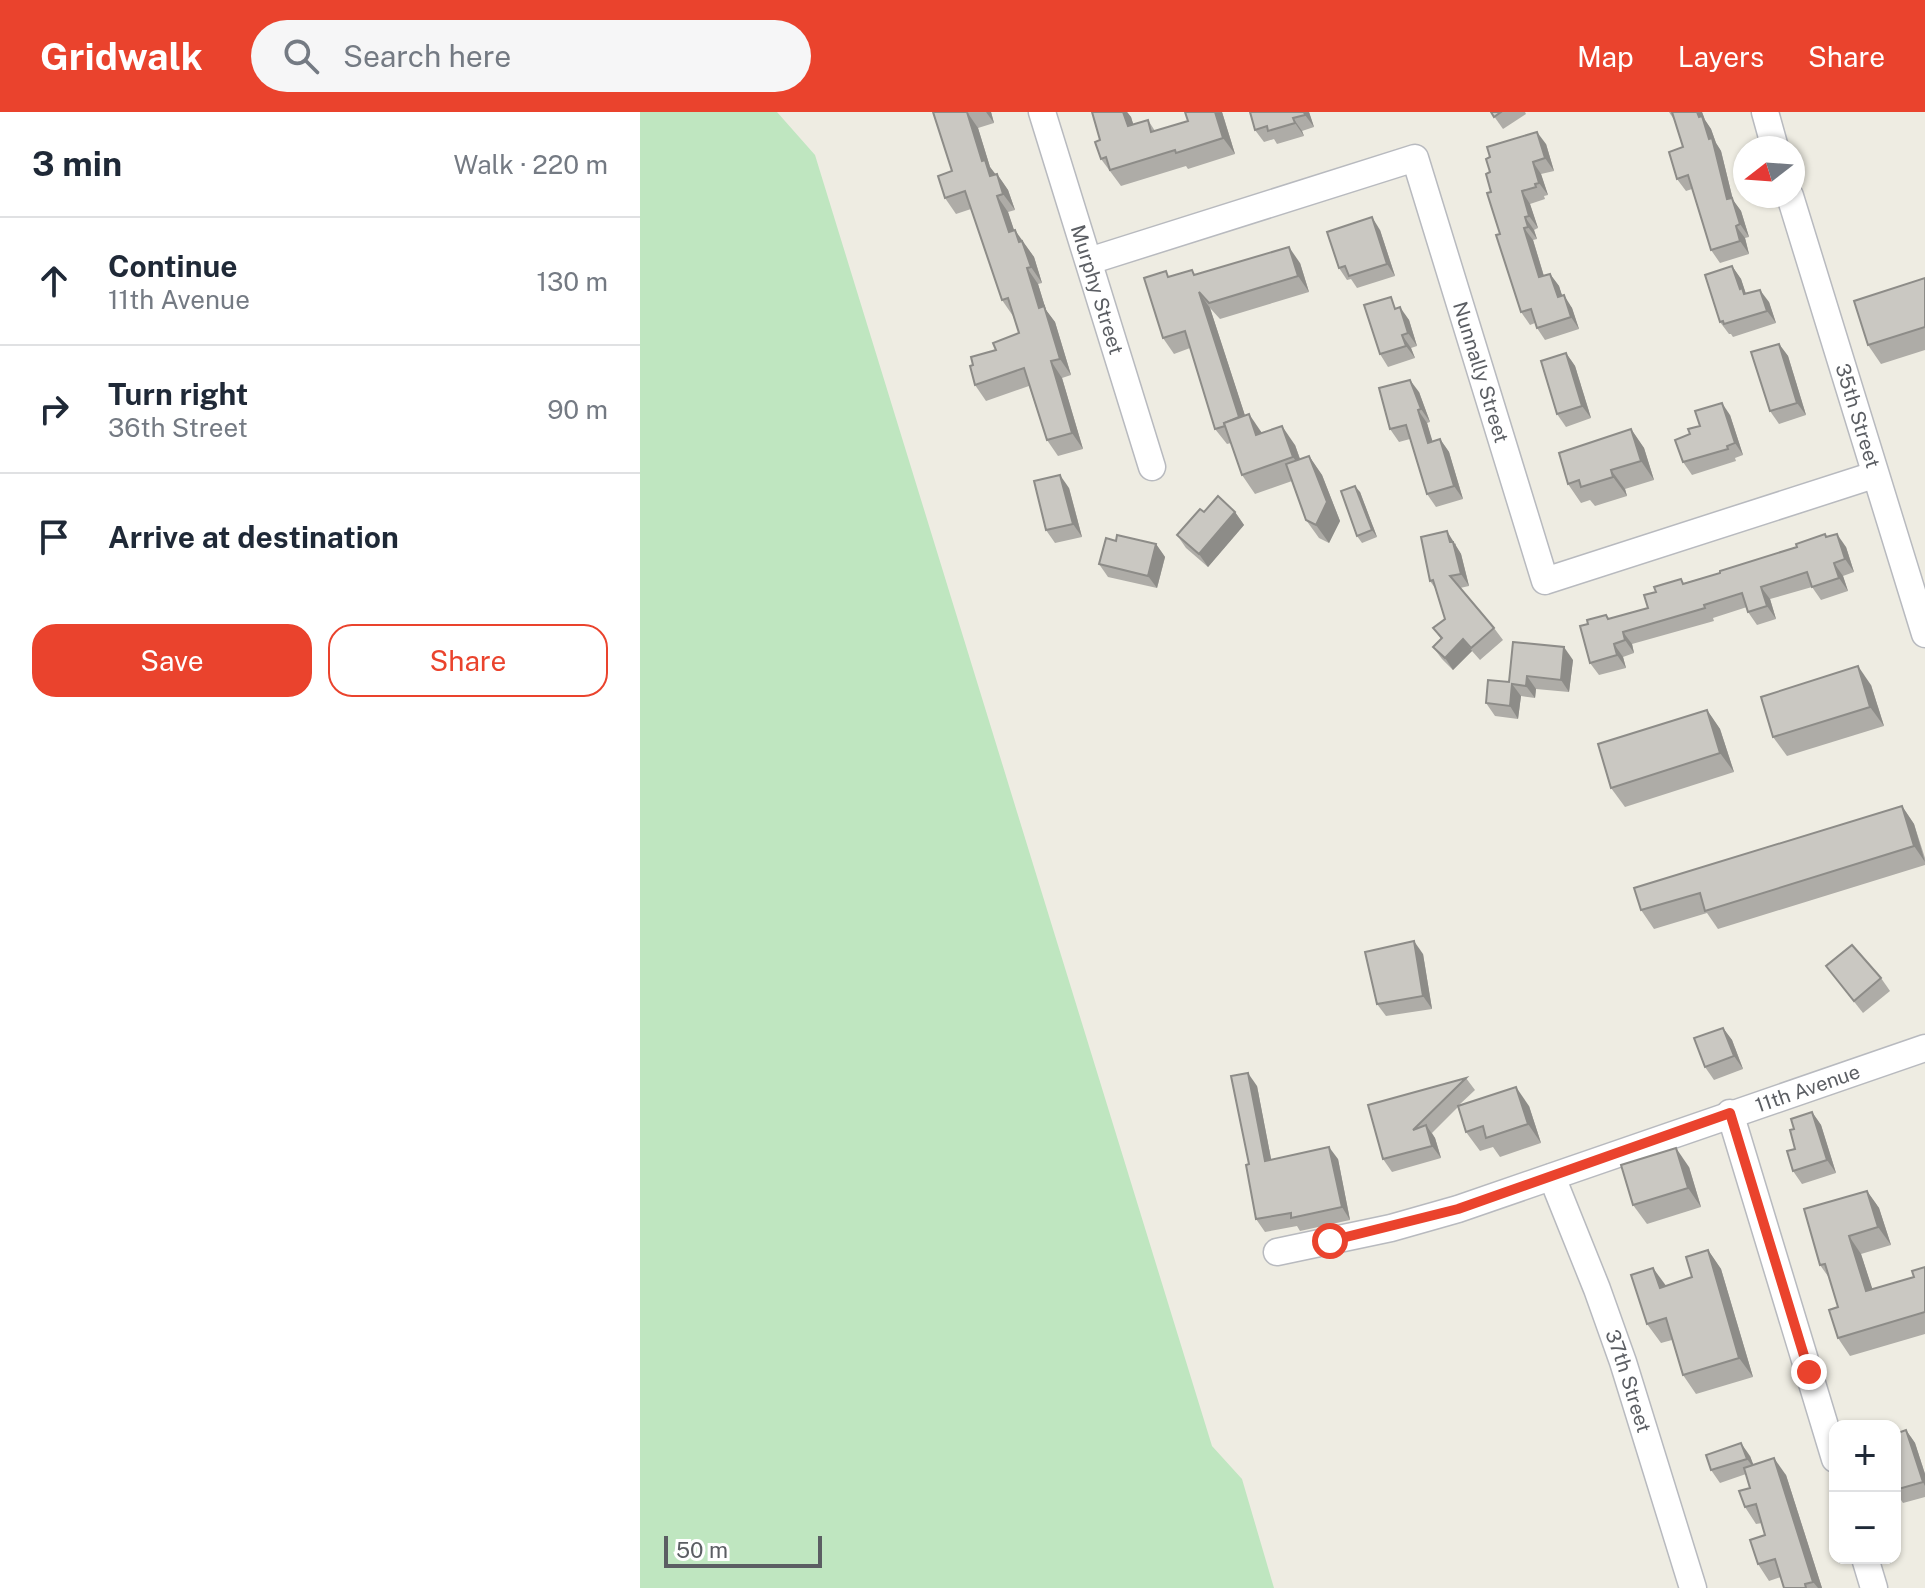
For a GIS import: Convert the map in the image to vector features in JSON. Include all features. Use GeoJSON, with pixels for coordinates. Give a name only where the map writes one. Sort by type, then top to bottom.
{"type":"FeatureCollection","features":[{"type":"Feature","properties":{"kind":"street","name":"Murphy Street"},"geometry":{"type":"LineString","coordinates":[[1042,112],[1152,467]]}},
{"type":"Feature","properties":{"kind":"street"},"geometry":{"type":"LineString","coordinates":[[1765,112],[1772,136]]}},
{"type":"Feature","properties":{"kind":"street","name":"Nunnally Street"},"geometry":{"type":"LineString","coordinates":[[1089,261],[1415,158],[1545,581],[1874,475]]}},
{"type":"Feature","properties":{"kind":"street","name":"35th Street"},"geometry":{"type":"LineString","coordinates":[[1794,208],[1925,634]]}},
{"type":"Feature","properties":{"kind":"street","name":"11th Avenue"},"geometry":{"type":"LineString","coordinates":[[1277,1252],[1458,1209],[1925,1048]]}},
{"type":"Feature","properties":{"kind":"street"},"geometry":{"type":"LineString","coordinates":[[1730,1113],[1829,1439]]}},
{"type":"Feature","properties":{"kind":"street","name":"37th Street"},"geometry":{"type":"LineString","coordinates":[[1552,1177],[1618,1347],[1693,1588]]}},
{"type":"Feature","properties":{"kind":"street"},"geometry":{"type":"LineString","coordinates":[[1867,1564],[1874,1588]]}},
{"type":"Feature","properties":{"kind":"green space"},"geometry":{"type":"Polygon","coordinates":[[[640,112],[777,112],[815,155],[1212,1446],[1242,1479],[1274,1588],[640,1588],[640,112]]]}},
{"type":"Feature","properties":{"kind":"building"},"geometry":{"type":"Polygon","coordinates":[[[933,112],[967,112],[982,161],[985,160],[990,176],[997,174],[1003,194],[997,196],[1009,232],[1015,230],[1019,242],[1022,241],[1039,308],[1044,306],[1060,359],[1051,361],[1072,433],[1047,440],[1024,368],[975,385],[971,357],[996,350],[993,343],[1019,333],[1008,298],[1002,300],[965,191],[945,198],[938,176],[952,171],[933,112]]]}},
{"type":"Feature","properties":{"kind":"building"},"geometry":{"type":"Polygon","coordinates":[[[1092,112],[1123,112],[1128,126],[1148,120],[1151,132],[1188,121],[1185,112],[1215,112],[1223,138],[1110,170],[1106,157],[1101,159],[1095,142],[1100,140],[1092,112]]]}},
{"type":"Feature","properties":{"kind":"building"},"geometry":{"type":"Polygon","coordinates":[[[1250,112],[1304,112],[1305,115],[1293,118],[1295,123],[1268,131],[1267,126],[1255,130],[1250,112]]]}},
{"type":"Feature","properties":{"kind":"building"},"geometry":{"type":"Polygon","coordinates":[[[1672,112],[1697,112],[1699,117],[1702,116],[1709,139],[1712,138],[1727,199],[1732,198],[1740,224],[1736,226],[1740,241],[1711,250],[1688,175],[1677,179],[1669,152],[1683,147],[1672,112]]]}},
{"type":"Feature","properties":{"kind":"building"},"geometry":{"type":"Polygon","coordinates":[[[1537,132],[1545,158],[1533,162],[1539,183],[1522,191],[1529,216],[1525,217],[1528,227],[1524,228],[1539,277],[1550,274],[1558,297],[1564,295],[1571,317],[1537,328],[1531,309],[1521,312],[1496,235],[1500,234],[1487,193],[1491,192],[1486,159],[1490,157],[1487,147],[1537,132]]]}},
{"type":"Feature","properties":{"kind":"building"},"geometry":{"type":"Polygon","coordinates":[[[1372,217],[1387,264],[1349,276],[1345,266],[1339,268],[1327,232],[1372,217]]]}},
{"type":"Feature","properties":{"kind":"building"},"geometry":{"type":"Polygon","coordinates":[[[1289,247],[1298,276],[1209,303],[1199,292],[1239,417],[1215,429],[1185,331],[1163,338],[1144,278],[1166,271],[1168,277],[1192,270],[1194,275],[1289,247]]]}},
{"type":"Feature","properties":{"kind":"building"},"geometry":{"type":"Polygon","coordinates":[[[1732,266],[1740,289],[1744,294],[1760,290],[1767,311],[1724,324],[1720,322],[1705,275],[1732,266]]]}},
{"type":"Feature","properties":{"kind":"building"},"geometry":{"type":"Polygon","coordinates":[[[1925,278],[1925,327],[1868,345],[1854,301],[1925,278]]]}},
{"type":"Feature","properties":{"kind":"building"},"geometry":{"type":"Polygon","coordinates":[[[1391,297],[1395,309],[1400,307],[1408,333],[1402,335],[1406,346],[1380,354],[1364,305],[1391,297]]]}},
{"type":"Feature","properties":{"kind":"building"},"geometry":{"type":"Polygon","coordinates":[[[1779,344],[1797,403],[1770,411],[1751,352],[1779,344]]]}},
{"type":"Feature","properties":{"kind":"building"},"geometry":{"type":"Polygon","coordinates":[[[1566,353],[1582,406],[1557,414],[1541,361],[1566,353]]]}},
{"type":"Feature","properties":{"kind":"building"},"geometry":{"type":"Polygon","coordinates":[[[1410,380],[1421,409],[1418,410],[1428,443],[1440,439],[1454,486],[1427,494],[1406,425],[1390,429],[1379,388],[1410,380]]]}},
{"type":"Feature","properties":{"kind":"building"},"geometry":{"type":"Polygon","coordinates":[[[1722,403],[1735,443],[1727,446],[1728,449],[1683,462],[1675,440],[1690,434],[1688,429],[1700,426],[1695,411],[1722,403]]]}},
{"type":"Feature","properties":{"kind":"building"},"geometry":{"type":"Polygon","coordinates":[[[1249,414],[1256,435],[1282,426],[1293,457],[1242,475],[1224,423],[1249,414]]]}},
{"type":"Feature","properties":{"kind":"building"},"geometry":{"type":"Polygon","coordinates":[[[1631,429],[1641,461],[1611,470],[1613,477],[1581,487],[1579,480],[1568,484],[1559,453],[1631,429]]]}},
{"type":"Feature","properties":{"kind":"building"},"geometry":{"type":"Polygon","coordinates":[[[1309,456],[1327,502],[1316,525],[1306,520],[1286,464],[1309,456]]]}},
{"type":"Feature","properties":{"kind":"building"},"geometry":{"type":"Polygon","coordinates":[[[1060,475],[1073,524],[1046,530],[1034,481],[1060,475]]]}},
{"type":"Feature","properties":{"kind":"building"},"geometry":{"type":"Polygon","coordinates":[[[1355,486],[1372,530],[1357,536],[1341,491],[1355,486]]]}},
{"type":"Feature","properties":{"kind":"building"},"geometry":{"type":"Polygon","coordinates":[[[1218,496],[1235,512],[1199,554],[1177,535],[1200,509],[1204,512],[1218,496]]]}},
{"type":"Feature","properties":{"kind":"building"},"geometry":{"type":"Polygon","coordinates":[[[1447,531],[1461,574],[1450,576],[1494,628],[1471,648],[1463,639],[1445,658],[1433,647],[1442,638],[1433,628],[1445,619],[1433,580],[1430,581],[1421,537],[1447,531]]]}},
{"type":"Feature","properties":{"kind":"building"},"geometry":{"type":"Polygon","coordinates":[[[1825,534],[1826,537],[1837,534],[1845,559],[1834,563],[1839,578],[1812,587],[1807,572],[1761,587],[1767,606],[1748,612],[1742,593],[1704,605],[1705,608],[1623,632],[1625,640],[1614,644],[1617,655],[1590,663],[1580,626],[1588,624],[1587,620],[1606,615],[1608,619],[1648,608],[1644,595],[1656,592],[1654,587],[1681,579],[1683,584],[1720,573],[1797,547],[1796,544],[1825,534]]]}},
{"type":"Feature","properties":{"kind":"building"},"geometry":{"type":"Polygon","coordinates":[[[1117,535],[1156,544],[1148,576],[1099,564],[1106,538],[1116,541],[1117,535]]]}},
{"type":"Feature","properties":{"kind":"building"},"geometry":{"type":"Polygon","coordinates":[[[1513,642],[1564,647],[1561,680],[1527,676],[1526,686],[1512,684],[1510,706],[1486,703],[1488,680],[1509,682],[1513,642]]]}},
{"type":"Feature","properties":{"kind":"building"},"geometry":{"type":"Polygon","coordinates":[[[1858,666],[1870,707],[1773,737],[1761,697],[1858,666]]]}},
{"type":"Feature","properties":{"kind":"building"},"geometry":{"type":"Polygon","coordinates":[[[1707,710],[1720,753],[1611,788],[1598,744],[1707,710]]]}},
{"type":"Feature","properties":{"kind":"building"},"geometry":{"type":"Polygon","coordinates":[[[1902,806],[1914,846],[1705,911],[1700,893],[1641,910],[1634,888],[1902,806]]]}},
{"type":"Feature","properties":{"kind":"building"},"geometry":{"type":"Polygon","coordinates":[[[1414,941],[1423,996],[1377,1004],[1365,952],[1414,941]]]}},
{"type":"Feature","properties":{"kind":"building"},"geometry":{"type":"Polygon","coordinates":[[[1852,945],[1881,978],[1854,1001],[1826,966],[1852,945]]]}},
{"type":"Feature","properties":{"kind":"building"},"geometry":{"type":"Polygon","coordinates":[[[1723,1028],[1734,1056],[1705,1067],[1694,1038],[1723,1028]]]}},
{"type":"Feature","properties":{"kind":"building"},"geometry":{"type":"Polygon","coordinates":[[[1248,1073],[1265,1161],[1329,1147],[1342,1207],[1291,1218],[1291,1213],[1256,1219],[1246,1165],[1249,1164],[1231,1076],[1248,1073]]]}},
{"type":"Feature","properties":{"kind":"building"},"geometry":{"type":"Polygon","coordinates":[[[1466,1078],[1413,1130],[1426,1125],[1432,1146],[1383,1159],[1368,1105],[1466,1078]]]}},
{"type":"Feature","properties":{"kind":"building"},"geometry":{"type":"Polygon","coordinates":[[[1516,1087],[1528,1124],[1486,1138],[1483,1126],[1466,1132],[1458,1106],[1516,1087]]]}},
{"type":"Feature","properties":{"kind":"building"},"geometry":{"type":"Polygon","coordinates":[[[1812,1112],[1827,1160],[1793,1171],[1787,1151],[1795,1149],[1790,1130],[1794,1129],[1791,1119],[1812,1112]]]}},
{"type":"Feature","properties":{"kind":"building"},"geometry":{"type":"Polygon","coordinates":[[[1676,1148],[1688,1188],[1633,1205],[1621,1165],[1676,1148]]]}},
{"type":"Feature","properties":{"kind":"building"},"geometry":{"type":"Polygon","coordinates":[[[1867,1191],[1878,1227],[1849,1236],[1866,1291],[1914,1277],[1912,1271],[1925,1267],[1925,1312],[1838,1338],[1829,1310],[1838,1307],[1825,1264],[1820,1265],[1804,1209],[1867,1191]]]}},
{"type":"Feature","properties":{"kind":"building"},"geometry":{"type":"Polygon","coordinates":[[[1708,1250],[1739,1358],[1683,1375],[1666,1318],[1647,1324],[1631,1275],[1653,1268],[1660,1288],[1692,1277],[1686,1257],[1708,1250]]]}},
{"type":"Feature","properties":{"kind":"building"},"geometry":{"type":"Polygon","coordinates":[[[1906,1430],[1923,1482],[1901,1488],[1901,1432],[1906,1430]]]}},
{"type":"Feature","properties":{"kind":"building"},"geometry":{"type":"Polygon","coordinates":[[[1741,1443],[1747,1459],[1711,1470],[1706,1455],[1741,1443]]]}},
{"type":"Feature","properties":{"kind":"building"},"geometry":{"type":"Polygon","coordinates":[[[1774,1458],[1813,1582],[1805,1584],[1806,1588],[1784,1588],[1775,1559],[1758,1564],[1750,1540],[1765,1535],[1756,1504],[1745,1507],[1739,1491],[1750,1488],[1744,1468],[1774,1458]]]}},
{"type":"Feature","properties":{"kind":"route"},"geometry":{"type":"LineString","coordinates":[[1330,1241],[1458,1209],[1730,1113],[1809,1372]]}}]}
